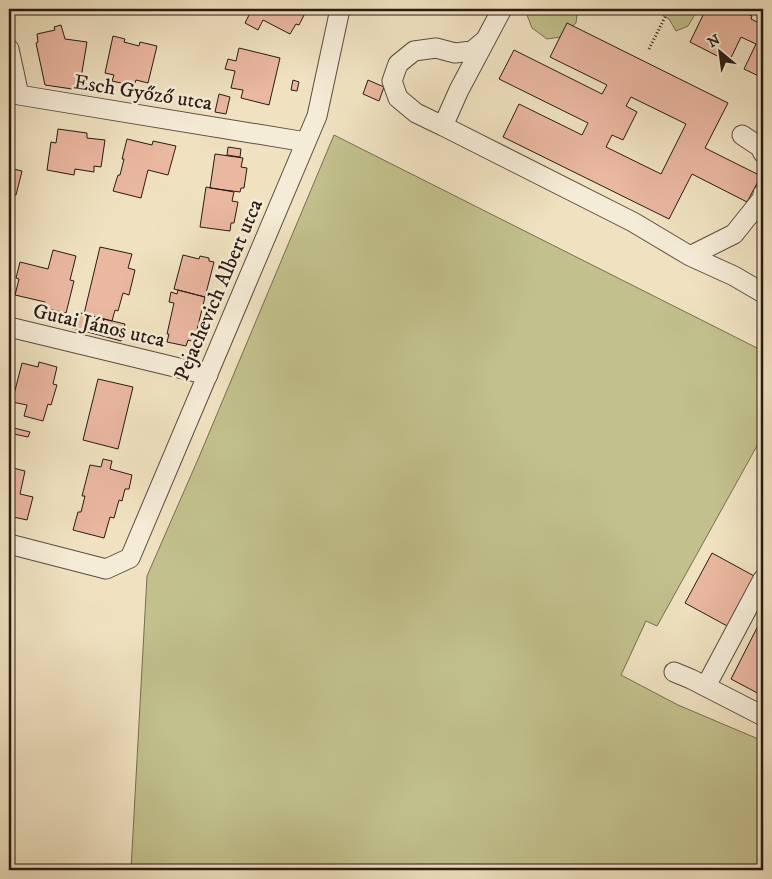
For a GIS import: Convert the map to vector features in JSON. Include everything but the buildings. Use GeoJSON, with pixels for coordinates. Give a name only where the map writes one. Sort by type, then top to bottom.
{"type":"FeatureCollection","features":[{"type":"Feature","properties":{"kind":"street","name":"Pejachevich Albert utca"},"geometry":{"type":"LineString","coordinates":[[9,544],[106,569],[130,558],[317,116],[340,9]]}},
{"type":"Feature","properties":{"kind":"street"},"geometry":{"type":"LineString","coordinates":[[443,126],[459,90],[502,9]]}},
{"type":"Feature","properties":{"kind":"street"},"geometry":{"type":"LineString","coordinates":[[484,41],[472,51],[455,53],[436,48],[414,51],[398,64],[392,81],[398,98],[416,113],[633,222],[690,256],[734,276],[763,293]]}},
{"type":"Feature","properties":{"kind":"street","name":"Esch Győző utca"},"geometry":{"type":"LineString","coordinates":[[9,49],[19,95],[306,142]]}},
{"type":"Feature","properties":{"kind":"street"},"geometry":{"type":"LineString","coordinates":[[742,135],[760,147],[763,153]]}},
{"type":"Feature","properties":{"kind":"street"},"geometry":{"type":"LineString","coordinates":[[690,256],[734,234],[762,199],[763,194]]}},
{"type":"Feature","properties":{"kind":"street","name":"Gutai János utca"},"geometry":{"type":"LineString","coordinates":[[9,327],[208,375]]}},
{"type":"Feature","properties":{"kind":"street"},"geometry":{"type":"LineString","coordinates":[[706,686],[763,579]]}},
{"type":"Feature","properties":{"kind":"street"},"geometry":{"type":"LineString","coordinates":[[674,672],[706,686],[763,716]]}},
{"type":"Feature","properties":{"kind":"path"},"geometry":{"type":"LineString","coordinates":[[649,49],[667,9]]}},
{"type":"Feature","properties":{"kind":"shaded area"},"geometry":{"type":"Polygon","coordinates":[[[530,9],[569,9],[577,15],[576,23],[561,37],[547,39],[532,28],[527,15],[530,9]]]}},
{"type":"Feature","properties":{"kind":"shaded area"},"geometry":{"type":"Polygon","coordinates":[[[653,9],[698,9],[688,26],[676,31],[669,19],[653,9]]]}},
{"type":"Feature","properties":{"kind":"shaded area"},"geometry":{"type":"Polygon","coordinates":[[[334,135],[763,351],[763,435],[657,626],[646,621],[621,675],[678,705],[763,741],[763,870],[131,870],[147,576],[334,135]]]}}]}
